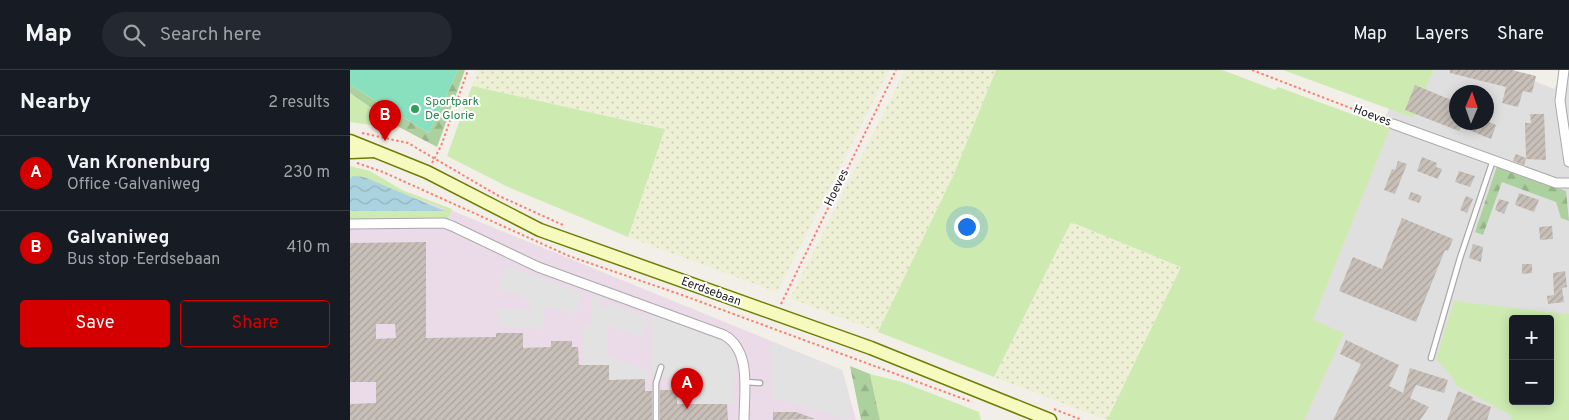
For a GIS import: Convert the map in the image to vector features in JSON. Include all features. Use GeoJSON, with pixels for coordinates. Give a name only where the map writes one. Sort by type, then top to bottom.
{"type":"FeatureCollection","features":[{"type":"Feature","properties":{"kind":"main road","name":"Eerdsebaan"},"geometry":{"type":"LineString","coordinates":[[354,137],[377,151],[428,172],[540,230],[871,348],[1050,420]]}},
{"type":"Feature","properties":{"kind":"main road","name":"Eerdsebaan"},"geometry":{"type":"LineString","coordinates":[[350,147],[377,151]]}},
{"type":"Feature","properties":{"kind":"main road"},"geometry":{"type":"LineString","coordinates":[[352,157],[377,151]]}},
{"type":"Feature","properties":{"kind":"street"},"geometry":{"type":"LineString","coordinates":[[1564,70],[1560,101],[1569,162]]}},
{"type":"Feature","properties":{"kind":"street","name":"Hoeves"},"geometry":{"type":"LineString","coordinates":[[1393,124],[1556,183],[1569,184]]}},
{"type":"Feature","properties":{"kind":"street"},"geometry":{"type":"LineString","coordinates":[[350,224],[444,223],[538,267],[724,335],[733,340],[742,356],[744,420]]}},
{"type":"Feature","properties":{"kind":"lane"},"geometry":{"type":"LineString","coordinates":[[1431,358],[1460,258],[1493,160]]}},
{"type":"Feature","properties":{"kind":"lane"},"geometry":{"type":"LineString","coordinates":[[656,420],[656,383],[661,367]]}},
{"type":"Feature","properties":{"kind":"lane"},"geometry":{"type":"LineString","coordinates":[[744,382],[760,383]]}},
{"type":"Feature","properties":{"kind":"path"},"geometry":{"type":"LineString","coordinates":[[434,159],[468,70]]}},
{"type":"Feature","properties":{"kind":"path","name":"Hoeves"},"geometry":{"type":"LineString","coordinates":[[780,306],[896,70]]}},
{"type":"Feature","properties":{"kind":"path","name":"Hoeves"},"geometry":{"type":"LineString","coordinates":[[1252,70],[1393,124]]}},
{"type":"Feature","properties":{"kind":"path"},"geometry":{"type":"LineString","coordinates":[[354,137],[408,143]]}},
{"type":"Feature","properties":{"kind":"path","name":"Eerdsebaan"},"geometry":{"type":"LineString","coordinates":[[352,157],[413,188],[569,256],[682,294],[978,404]]}},
{"type":"Feature","properties":{"kind":"shaded area"},"geometry":{"type":"Polygon","coordinates":[[[1432,70],[1507,70],[1554,89],[1565,70],[1569,70],[1569,420],[1303,420],[1263,395],[1355,192],[1393,99],[1432,70]]]}},
{"type":"Feature","properties":{"kind":"shaded area"},"geometry":{"type":"Polygon","coordinates":[[[365,175],[842,370],[856,420],[350,420],[350,176],[365,175]]]}},
{"type":"Feature","properties":{"kind":"shaded area"},"geometry":{"type":"Polygon","coordinates":[[[507,266],[584,294],[574,314],[545,306],[544,329],[500,326],[496,309],[528,309],[528,316],[530,316],[529,298],[498,288],[507,266]]]}},
{"type":"Feature","properties":{"kind":"shaded area"},"geometry":{"type":"Polygon","coordinates":[[[591,294],[603,299],[602,307],[606,309],[609,303],[650,318],[641,337],[608,325],[608,356],[648,371],[648,380],[609,380],[609,365],[583,365],[584,326],[592,325],[591,294]]]}},
{"type":"Feature","properties":{"kind":"shaded area"},"geometry":{"type":"Polygon","coordinates":[[[652,315],[724,342],[735,355],[734,404],[696,404],[696,388],[651,373],[652,315]]]}},
{"type":"Feature","properties":{"kind":"shaded area"},"geometry":{"type":"Polygon","coordinates":[[[770,342],[842,370],[848,391],[850,420],[771,397],[770,342]]]}},
{"type":"Feature","properties":{"kind":"green space","name":"Sportpark De Glorie"},"geometry":{"type":"Polygon","coordinates":[[[350,70],[458,70],[429,133],[350,85],[350,70]]]}},
{"type":"Feature","properties":{"kind":"green space"},"geometry":{"type":"Polygon","coordinates":[[[458,70],[465,70],[437,147],[397,126],[350,93],[350,85],[429,133],[458,70]]]}},
{"type":"Feature","properties":{"kind":"green space"},"geometry":{"type":"Polygon","coordinates":[[[478,70],[889,70],[777,292],[628,237],[664,128],[472,86],[478,70]]]}},
{"type":"Feature","properties":{"kind":"green space"},"geometry":{"type":"Polygon","coordinates":[[[905,70],[996,70],[954,174],[878,332],[790,298],[905,70]]]}},
{"type":"Feature","properties":{"kind":"green space"},"geometry":{"type":"Polygon","coordinates":[[[996,70],[1222,70],[1275,90],[1278,87],[1390,128],[1313,320],[1344,333],[1304,420],[1107,420],[1181,267],[1071,222],[994,377],[878,332],[954,174],[996,70]]]}},
{"type":"Feature","properties":{"kind":"green space"},"geometry":{"type":"Polygon","coordinates":[[[1283,70],[1433,70],[1414,118],[1283,70]]]}},
{"type":"Feature","properties":{"kind":"green space"},"geometry":{"type":"Polygon","coordinates":[[[472,86],[665,129],[628,237],[508,187],[447,156],[472,86]]]}},
{"type":"Feature","properties":{"kind":"green space"},"geometry":{"type":"Polygon","coordinates":[[[350,93],[397,126],[385,127],[350,122],[350,93]]]}},
{"type":"Feature","properties":{"kind":"green space"},"geometry":{"type":"Polygon","coordinates":[[[350,166],[370,171],[402,190],[452,209],[448,219],[350,219],[350,211],[444,211],[443,208],[354,176],[350,179],[350,166]]]}},
{"type":"Feature","properties":{"kind":"green space"},"geometry":{"type":"Polygon","coordinates":[[[1497,166],[1566,191],[1569,221],[1561,218],[1556,202],[1502,182],[1483,235],[1475,232],[1497,166]]]}},
{"type":"Feature","properties":{"kind":"green space"},"geometry":{"type":"Polygon","coordinates":[[[1071,222],[1181,267],[1107,420],[994,377],[1071,222]]]}},
{"type":"Feature","properties":{"kind":"green space"},"geometry":{"type":"Polygon","coordinates":[[[1454,301],[1569,314],[1569,420],[1510,420],[1512,416],[1456,385],[1452,377],[1436,359],[1454,301]]]}},
{"type":"Feature","properties":{"kind":"green space"},"geometry":{"type":"Polygon","coordinates":[[[850,366],[870,374],[880,420],[861,420],[850,366]]]}},
{"type":"Feature","properties":{"kind":"green space"},"geometry":{"type":"Polygon","coordinates":[[[870,374],[902,382],[979,412],[981,420],[880,420],[870,374]]]}},
{"type":"Feature","properties":{"kind":"water"},"geometry":{"type":"Polygon","coordinates":[[[353,176],[364,177],[445,211],[350,211],[350,179],[353,176]]]}},
{"type":"Feature","properties":{"kind":"building"},"geometry":{"type":"Polygon","coordinates":[[[1450,70],[1512,70],[1536,76],[1532,93],[1523,91],[1518,107],[1502,103],[1506,87],[1450,73],[1450,70]]]}},
{"type":"Feature","properties":{"kind":"building"},"geometry":{"type":"Polygon","coordinates":[[[1415,85],[1449,99],[1449,127],[1405,110],[1415,85]]]}},
{"type":"Feature","properties":{"kind":"building"},"geometry":{"type":"Polygon","coordinates":[[[1530,114],[1544,114],[1546,160],[1526,159],[1524,165],[1513,161],[1516,154],[1526,158],[1525,123],[1531,123],[1530,114]]]}},
{"type":"Feature","properties":{"kind":"building"},"geometry":{"type":"Polygon","coordinates":[[[1494,124],[1496,125],[1491,139],[1468,130],[1494,130],[1494,124]]]}},
{"type":"Feature","properties":{"kind":"building"},"geometry":{"type":"Polygon","coordinates":[[[1422,157],[1437,163],[1436,167],[1442,169],[1438,179],[1417,171],[1422,157]]]}},
{"type":"Feature","properties":{"kind":"building"},"geometry":{"type":"Polygon","coordinates":[[[1398,161],[1407,164],[1395,194],[1384,190],[1392,169],[1395,170],[1398,161]]]}},
{"type":"Feature","properties":{"kind":"building"},"geometry":{"type":"Polygon","coordinates":[[[1459,171],[1475,176],[1470,187],[1455,182],[1459,171]]]}},
{"type":"Feature","properties":{"kind":"building"},"geometry":{"type":"Polygon","coordinates":[[[1411,192],[1422,196],[1419,203],[1408,199],[1411,192]]]}},
{"type":"Feature","properties":{"kind":"building"},"geometry":{"type":"Polygon","coordinates":[[[1519,193],[1539,200],[1534,212],[1515,205],[1519,193]]]}},
{"type":"Feature","properties":{"kind":"building"},"geometry":{"type":"Polygon","coordinates":[[[1466,196],[1473,199],[1467,213],[1460,210],[1466,196]]]}},
{"type":"Feature","properties":{"kind":"building"},"geometry":{"type":"Polygon","coordinates":[[[1499,199],[1509,202],[1504,214],[1495,210],[1499,199]]]}},
{"type":"Feature","properties":{"kind":"building"},"geometry":{"type":"Polygon","coordinates":[[[1402,218],[1453,239],[1448,251],[1445,250],[1416,322],[1339,291],[1353,257],[1382,269],[1402,218]]]}},
{"type":"Feature","properties":{"kind":"building"},"geometry":{"type":"Polygon","coordinates":[[[1552,226],[1553,239],[1540,240],[1539,227],[1552,226]]]}},
{"type":"Feature","properties":{"kind":"building"},"geometry":{"type":"Polygon","coordinates":[[[426,242],[426,338],[496,337],[496,333],[523,333],[523,348],[551,347],[551,341],[572,341],[572,347],[578,347],[579,365],[609,365],[609,380],[645,379],[645,391],[652,391],[652,420],[350,420],[350,404],[376,403],[376,382],[350,382],[350,243],[426,242]],[[376,324],[376,339],[396,338],[395,324],[376,324]]]}},
{"type":"Feature","properties":{"kind":"building"},"geometry":{"type":"Polygon","coordinates":[[[1473,244],[1483,247],[1481,262],[1469,258],[1473,244]]]}},
{"type":"Feature","properties":{"kind":"building"},"geometry":{"type":"Polygon","coordinates":[[[1522,264],[1532,264],[1532,273],[1522,274],[1522,264]]]}},
{"type":"Feature","properties":{"kind":"building"},"geometry":{"type":"Polygon","coordinates":[[[1565,271],[1567,287],[1562,288],[1564,302],[1548,304],[1547,296],[1554,295],[1553,273],[1565,271]]]}},
{"type":"Feature","properties":{"kind":"building"},"geometry":{"type":"Polygon","coordinates":[[[1346,340],[1399,365],[1389,386],[1403,393],[1410,368],[1448,380],[1444,393],[1416,385],[1410,398],[1429,407],[1420,420],[1333,420],[1361,364],[1340,354],[1346,340]]]}},
{"type":"Feature","properties":{"kind":"building"},"geometry":{"type":"Polygon","coordinates":[[[660,390],[677,390],[677,404],[727,404],[728,420],[660,420],[660,390]]]}},
{"type":"Feature","properties":{"kind":"building"},"geometry":{"type":"Polygon","coordinates":[[[1458,391],[1473,397],[1472,400],[1491,407],[1487,420],[1447,420],[1458,391]]]}},
{"type":"Feature","properties":{"kind":"building"},"geometry":{"type":"Polygon","coordinates":[[[773,412],[796,412],[815,419],[773,420],[773,412]]]}},
{"type":"Feature","properties":{"kind":"place","name":"Sportpark De Glorie"},"geometry":{"type":"Point","coordinates":[415,109]}},
{"type":"Feature","properties":{"kind":"place","name":"Galvaniweg"},"geometry":{"type":"Point","coordinates":[385,141]}},
{"type":"Feature","properties":{"kind":"place","name":"Van Kronenburg"},"geometry":{"type":"Point","coordinates":[687,409]}}]}
